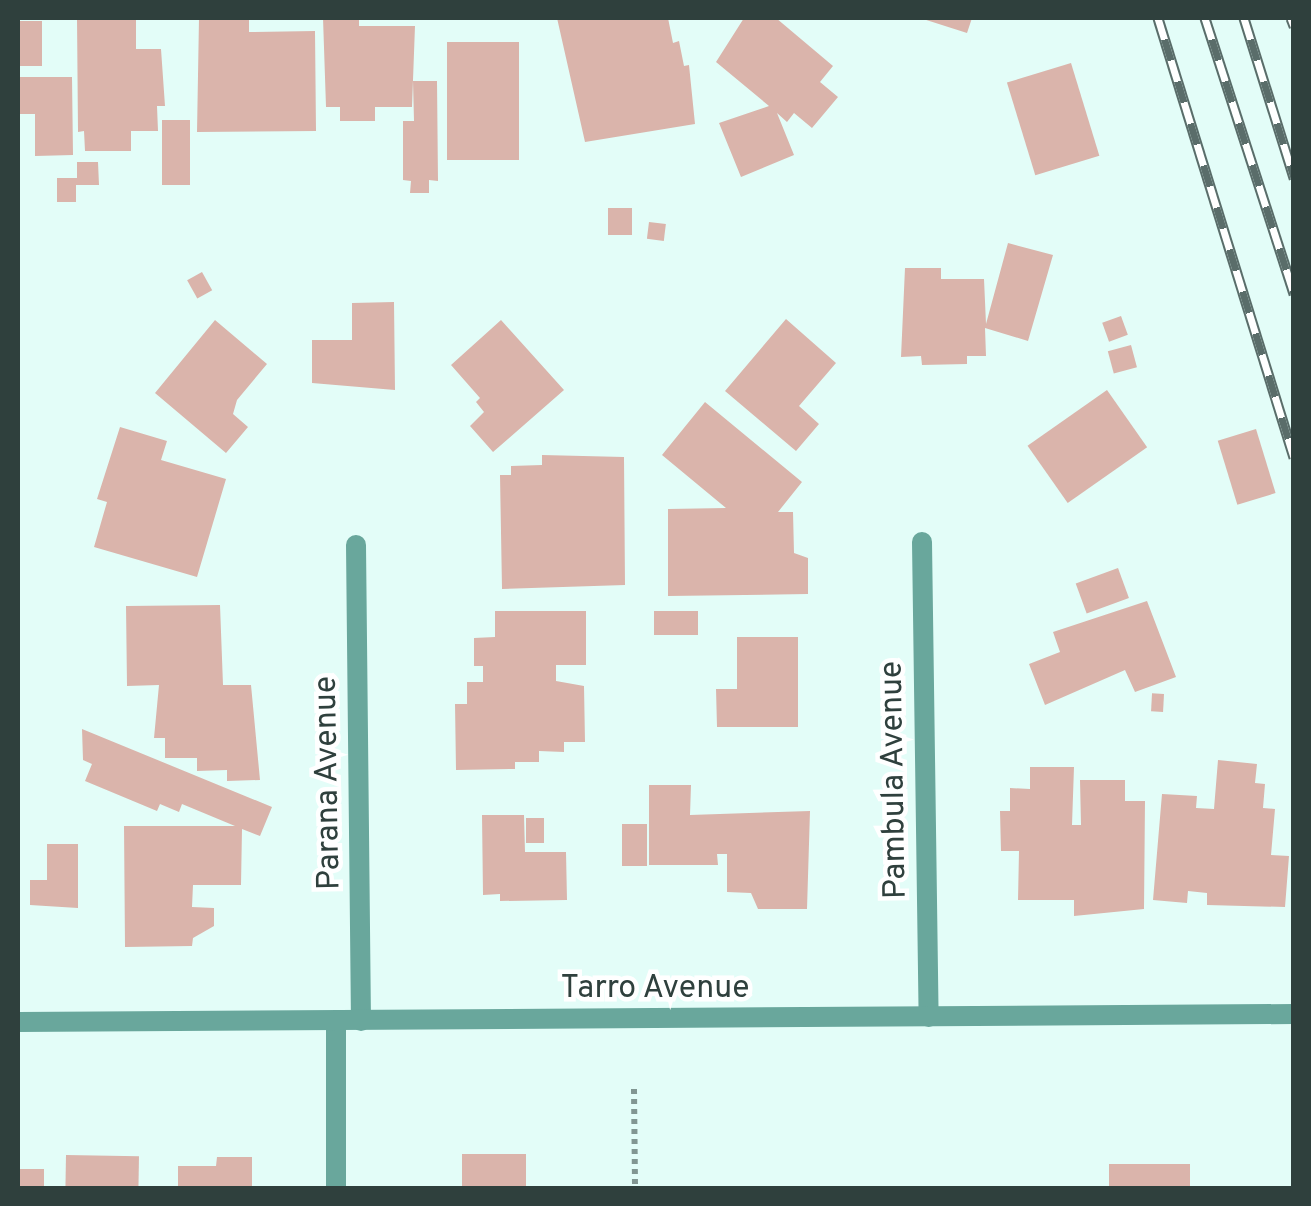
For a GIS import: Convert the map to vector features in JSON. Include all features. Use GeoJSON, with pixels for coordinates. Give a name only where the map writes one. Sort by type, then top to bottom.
{"type":"FeatureCollection","features":[{"type":"Feature","properties":{"kind":"street","name":"Pambula Avenue"},"geometry":{"type":"LineString","coordinates":[[922,542],[929,1017]]}},
{"type":"Feature","properties":{"kind":"street","name":"Parana Avenue"},"geometry":{"type":"LineString","coordinates":[[356,545],[361,1021]]}},
{"type":"Feature","properties":{"kind":"street","name":"Tarro Avenue"},"geometry":{"type":"LineString","coordinates":[[18,1022],[1294,1014]]}},
{"type":"Feature","properties":{"kind":"street"},"geometry":{"type":"LineString","coordinates":[[336,1021],[336,1188]]}},
{"type":"Feature","properties":{"kind":"path"},"geometry":{"type":"LineString","coordinates":[[634,1089],[635,1188]]}},
{"type":"Feature","properties":{"kind":"building"},"geometry":{"type":"Polygon","coordinates":[[[77,18],[136,18],[136,49],[161,49],[165,106],[157,106],[158,131],[131,131],[131,151],[85,151],[84,131],[78,132],[77,18]]]}},
{"type":"Feature","properties":{"kind":"building"},"geometry":{"type":"Polygon","coordinates":[[[199,18],[249,18],[249,32],[315,31],[316,131],[197,132],[199,18]]]}},
{"type":"Feature","properties":{"kind":"building"},"geometry":{"type":"Polygon","coordinates":[[[323,18],[359,18],[359,26],[415,26],[412,107],[375,107],[375,121],[340,121],[340,107],[326,107],[323,18]]]}},
{"type":"Feature","properties":{"kind":"building"},"geometry":{"type":"Polygon","coordinates":[[[557,18],[668,18],[673,43],[679,41],[684,66],[689,65],[695,124],[585,142],[557,18]]]}},
{"type":"Feature","properties":{"kind":"building"},"geometry":{"type":"Polygon","coordinates":[[[744,18],[776,18],[833,66],[820,82],[838,97],[812,128],[794,113],[787,122],[777,113],[794,155],[741,177],[719,123],[769,106],[716,62],[744,18]]]}},
{"type":"Feature","properties":{"kind":"building"},"geometry":{"type":"Polygon","coordinates":[[[920,18],[972,18],[967,33],[920,18]]]}},
{"type":"Feature","properties":{"kind":"building"},"geometry":{"type":"Polygon","coordinates":[[[18,21],[42,21],[42,66],[18,66],[18,21]]]}},
{"type":"Feature","properties":{"kind":"building"},"geometry":{"type":"Polygon","coordinates":[[[447,42],[519,42],[519,160],[447,160],[447,42]]]}},
{"type":"Feature","properties":{"kind":"building"},"geometry":{"type":"Polygon","coordinates":[[[1071,63],[1099,156],[1035,175],[1007,83],[1071,63]]]}},
{"type":"Feature","properties":{"kind":"building"},"geometry":{"type":"Polygon","coordinates":[[[18,77],[72,77],[73,155],[35,156],[35,114],[18,114],[18,77]]]}},
{"type":"Feature","properties":{"kind":"building"},"geometry":{"type":"Polygon","coordinates":[[[413,81],[437,81],[438,181],[429,180],[429,193],[410,193],[411,181],[403,180],[403,121],[414,121],[413,81]]]}},
{"type":"Feature","properties":{"kind":"building"},"geometry":{"type":"Polygon","coordinates":[[[162,120],[190,120],[190,185],[162,185],[162,120]]]}},
{"type":"Feature","properties":{"kind":"building"},"geometry":{"type":"Polygon","coordinates":[[[77,162],[98,162],[99,185],[76,185],[76,202],[57,202],[57,178],[77,178],[77,162]]]}},
{"type":"Feature","properties":{"kind":"building"},"geometry":{"type":"Polygon","coordinates":[[[608,208],[632,208],[632,235],[608,235],[608,208]]]}},
{"type":"Feature","properties":{"kind":"building"},"geometry":{"type":"Polygon","coordinates":[[[649,222],[666,224],[664,241],[647,239],[649,222]]]}},
{"type":"Feature","properties":{"kind":"building"},"geometry":{"type":"Polygon","coordinates":[[[1008,243],[1053,255],[1028,341],[985,328],[986,356],[967,356],[967,364],[922,365],[921,356],[901,357],[905,268],[941,268],[941,279],[984,279],[986,324],[1008,243]]]}},
{"type":"Feature","properties":{"kind":"building"},"geometry":{"type":"Polygon","coordinates":[[[202,272],[212,290],[197,299],[187,280],[202,272]]]}},
{"type":"Feature","properties":{"kind":"building"},"geometry":{"type":"Polygon","coordinates":[[[394,302],[395,390],[312,383],[312,340],[352,340],[352,303],[394,302]]]}},
{"type":"Feature","properties":{"kind":"building"},"geometry":{"type":"Polygon","coordinates":[[[1121,316],[1128,335],[1109,342],[1102,323],[1121,316]]]}},
{"type":"Feature","properties":{"kind":"building"},"geometry":{"type":"Polygon","coordinates":[[[786,319],[836,363],[799,406],[819,424],[796,451],[725,391],[786,319]]]}},
{"type":"Feature","properties":{"kind":"building"},"geometry":{"type":"Polygon","coordinates":[[[215,320],[267,364],[237,400],[233,414],[248,427],[226,453],[155,393],[215,320]]]}},
{"type":"Feature","properties":{"kind":"building"},"geometry":{"type":"Polygon","coordinates":[[[501,320],[564,390],[493,452],[470,426],[484,412],[476,402],[480,398],[451,365],[501,320]]]}},
{"type":"Feature","properties":{"kind":"building"},"geometry":{"type":"Polygon","coordinates":[[[1131,345],[1137,367],[1114,373],[1108,351],[1131,345]]]}},
{"type":"Feature","properties":{"kind":"building"},"geometry":{"type":"Polygon","coordinates":[[[1107,390],[1147,447],[1068,503],[1028,446],[1107,390]]]}},
{"type":"Feature","properties":{"kind":"building"},"geometry":{"type":"Polygon","coordinates":[[[705,402],[802,482],[778,512],[793,512],[794,553],[808,558],[808,594],[668,596],[668,509],[726,508],[662,455],[705,402]]]}},
{"type":"Feature","properties":{"kind":"building"},"geometry":{"type":"Polygon","coordinates":[[[120,427],[167,441],[161,460],[226,479],[197,577],[94,547],[107,502],[97,499],[120,427]]]}},
{"type":"Feature","properties":{"kind":"building"},"geometry":{"type":"Polygon","coordinates":[[[1256,429],[1276,493],[1237,505],[1218,441],[1256,429]]]}},
{"type":"Feature","properties":{"kind":"building"},"geometry":{"type":"Polygon","coordinates":[[[542,455],[624,457],[625,585],[502,589],[500,475],[511,475],[511,466],[542,465],[542,455]]]}},
{"type":"Feature","properties":{"kind":"building"},"geometry":{"type":"Polygon","coordinates":[[[1118,568],[1129,598],[1087,613],[1076,583],[1118,568]]]}},
{"type":"Feature","properties":{"kind":"building"},"geometry":{"type":"Polygon","coordinates":[[[1147,601],[1176,677],[1135,692],[1125,670],[1045,705],[1029,664],[1060,652],[1053,632],[1147,601]]]}},
{"type":"Feature","properties":{"kind":"building"},"geometry":{"type":"Polygon","coordinates":[[[220,605],[223,685],[251,685],[260,780],[227,781],[227,770],[197,771],[197,758],[165,758],[165,738],[154,738],[159,685],[127,686],[126,606],[220,605]]]}},
{"type":"Feature","properties":{"kind":"building"},"geometry":{"type":"Polygon","coordinates":[[[495,611],[586,611],[586,665],[556,665],[556,681],[584,686],[585,742],[564,742],[564,752],[539,751],[539,762],[515,762],[515,769],[456,770],[455,704],[467,704],[467,682],[483,682],[483,666],[474,666],[474,638],[495,637],[495,611]]]}},
{"type":"Feature","properties":{"kind":"building"},"geometry":{"type":"Polygon","coordinates":[[[654,611],[698,611],[698,635],[654,635],[654,611]]]}},
{"type":"Feature","properties":{"kind":"building"},"geometry":{"type":"Polygon","coordinates":[[[737,637],[798,637],[798,727],[717,727],[716,689],[737,689],[737,637]]]}},
{"type":"Feature","properties":{"kind":"building"},"geometry":{"type":"Polygon","coordinates":[[[1152,693],[1164,694],[1163,712],[1151,711],[1152,693]]]}},
{"type":"Feature","properties":{"kind":"building"},"geometry":{"type":"Polygon","coordinates":[[[82,729],[272,807],[260,836],[242,829],[241,885],[193,885],[192,907],[214,908],[214,926],[193,938],[192,946],[125,947],[124,826],[235,826],[182,804],[179,812],[160,804],[157,811],[85,781],[92,764],[83,760],[82,729]]]}},
{"type":"Feature","properties":{"kind":"building"},"geometry":{"type":"Polygon","coordinates":[[[1218,760],[1257,764],[1255,783],[1265,784],[1263,808],[1275,809],[1271,855],[1289,856],[1285,907],[1207,905],[1207,893],[1188,891],[1187,903],[1153,900],[1162,794],[1197,796],[1196,808],[1214,809],[1218,760]]]}},
{"type":"Feature","properties":{"kind":"building"},"geometry":{"type":"Polygon","coordinates":[[[1030,767],[1074,767],[1072,825],[1081,825],[1080,780],[1125,780],[1125,801],[1145,801],[1144,909],[1074,916],[1074,900],[1018,900],[1019,851],[1001,851],[1000,811],[1010,811],[1010,788],[1030,789],[1030,767]]]}},
{"type":"Feature","properties":{"kind":"building"},"geometry":{"type":"Polygon","coordinates":[[[649,785],[691,785],[690,815],[810,811],[807,909],[758,909],[751,893],[727,892],[727,854],[717,854],[718,865],[649,865],[649,785]]]}},
{"type":"Feature","properties":{"kind":"building"},"geometry":{"type":"Polygon","coordinates":[[[482,815],[524,815],[525,852],[566,852],[567,900],[500,901],[500,894],[483,895],[482,815]]]}},
{"type":"Feature","properties":{"kind":"building"},"geometry":{"type":"Polygon","coordinates":[[[526,818],[544,818],[544,843],[526,843],[526,818]]]}},
{"type":"Feature","properties":{"kind":"building"},"geometry":{"type":"Polygon","coordinates":[[[622,824],[647,824],[647,866],[622,866],[622,824]]]}},
{"type":"Feature","properties":{"kind":"building"},"geometry":{"type":"Polygon","coordinates":[[[47,844],[78,844],[78,908],[30,905],[30,880],[47,880],[47,844]]]}},
{"type":"Feature","properties":{"kind":"building"},"geometry":{"type":"Polygon","coordinates":[[[462,1154],[526,1154],[526,1188],[462,1188],[462,1154]]]}},
{"type":"Feature","properties":{"kind":"building"},"geometry":{"type":"Polygon","coordinates":[[[66,1155],[139,1156],[138,1188],[65,1188],[66,1155]]]}},
{"type":"Feature","properties":{"kind":"building"},"geometry":{"type":"Polygon","coordinates":[[[217,1157],[252,1157],[252,1188],[178,1188],[178,1166],[216,1166],[217,1157]]]}},
{"type":"Feature","properties":{"kind":"building"},"geometry":{"type":"Polygon","coordinates":[[[1109,1164],[1190,1164],[1190,1188],[1109,1188],[1109,1164]]]}},
{"type":"Feature","properties":{"kind":"building"},"geometry":{"type":"Polygon","coordinates":[[[18,1169],[44,1169],[44,1188],[18,1188],[18,1169]]]}},
{"type":"Feature","properties":{"kind":"railway"},"geometry":{"type":"LineString","coordinates":[[1158,18],[1294,457]]}},
{"type":"Feature","properties":{"kind":"railway"},"geometry":{"type":"LineString","coordinates":[[1205,18],[1294,294]]}},
{"type":"Feature","properties":{"kind":"railway"},"geometry":{"type":"LineString","coordinates":[[1244,18],[1294,178]]}},
{"type":"Feature","properties":{"kind":"railway"},"geometry":{"type":"LineString","coordinates":[[1291,18],[1294,26]]}}]}
